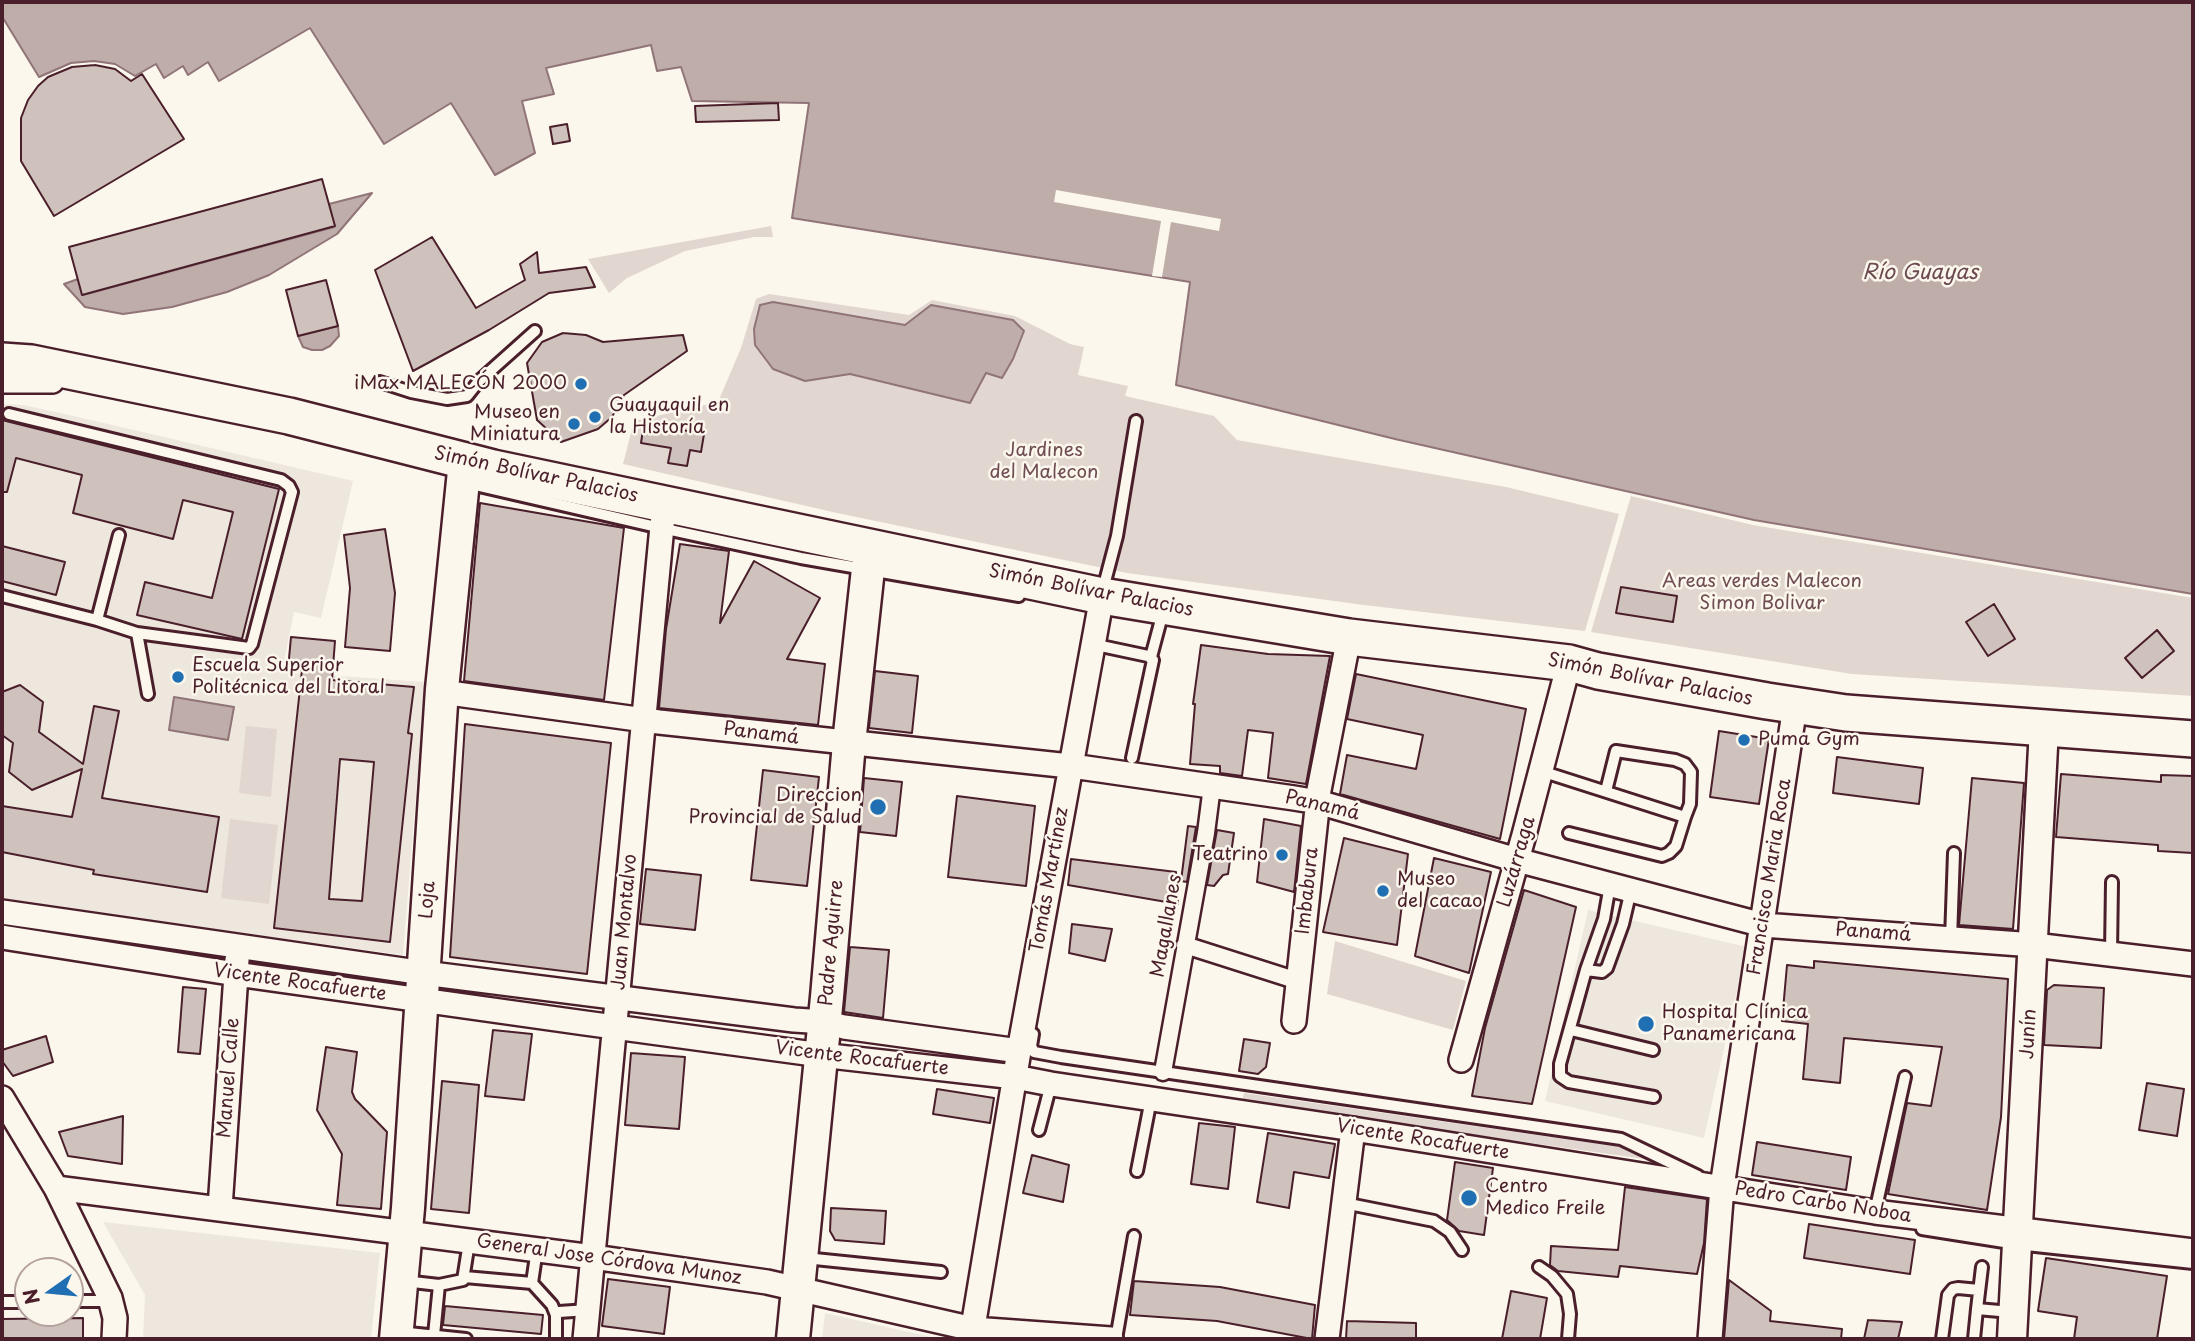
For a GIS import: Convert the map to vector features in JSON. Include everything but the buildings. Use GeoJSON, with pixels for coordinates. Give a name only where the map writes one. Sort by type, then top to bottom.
{"type":"FeatureCollection","features":[{"type":"Feature","properties":{"kind":"main road","name":"Simón Bolívar Palacios"},"geometry":{"type":"LineString","coordinates":[[2,361],[31,363],[289,416],[465,461],[631,495],[663,517],[1095,605],[1164,606],[1349,637],[1569,663],[1795,706],[1846,713],[2193,739]]}},
{"type":"Feature","properties":{"kind":"main road","name":"Loja"},"geometry":{"type":"LineString","coordinates":[[396,1335],[406,1233],[439,683],[451,540],[465,461]]}},
{"type":"Feature","properties":{"kind":"main road","name":"Padre Aguirre"},"geometry":{"type":"LineString","coordinates":[[793,1339],[825,1022],[849,743],[870,558]]}},
{"type":"Feature","properties":{"kind":"street"},"geometry":{"type":"LineString","coordinates":[[2,381],[118,381]]}},
{"type":"Feature","properties":{"kind":"street","name":"Juan Montalvo"},"geometry":{"type":"LineString","coordinates":[[585,1339],[663,517]]}},
{"type":"Feature","properties":{"kind":"street","name":"Tomás Martínez"},"geometry":{"type":"LineString","coordinates":[[972,1334],[1019,1051],[1074,767],[1095,605]]}},
{"type":"Feature","properties":{"kind":"street","name":"Imbabura"},"geometry":{"type":"LineString","coordinates":[[1294,1021],[1318,803],[1349,637]]}},
{"type":"Feature","properties":{"kind":"street","name":"Luzárraga"},"geometry":{"type":"LineString","coordinates":[[1461,1060],[1569,663]]}},
{"type":"Feature","properties":{"kind":"street","name":"Panamá"},"geometry":{"type":"LineString","coordinates":[[439,683],[644,720],[1074,767],[1318,803],[1517,860],[1763,925],[2035,945],[2193,964]]}},
{"type":"Feature","properties":{"kind":"street","name":"Francisco Maria Roca"},"geometry":{"type":"LineString","coordinates":[[1710,1339],[1722,1187],[1795,706]]}},
{"type":"Feature","properties":{"kind":"street","name":"Junín"},"geometry":{"type":"LineString","coordinates":[[2013,1326],[2035,945],[2044,728]]}},
{"type":"Feature","properties":{"kind":"street","name":"Magallanes"},"geometry":{"type":"LineString","coordinates":[[1163,1072],[1206,834],[1212,786]]}},
{"type":"Feature","properties":{"kind":"street","name":"Vicente Rocafuerte"},"geometry":{"type":"LineString","coordinates":[[2,912],[238,947],[615,1027],[821,1055],[1015,1077],[1722,1187]]}},
{"type":"Feature","properties":{"kind":"street"},"geometry":{"type":"LineString","coordinates":[[6,937],[52,919]]}},
{"type":"Feature","properties":{"kind":"street","name":"Vicente Rocafuerte"},"geometry":{"type":"LineString","coordinates":[[6,937],[236,974],[618,997],[825,1022],[844,1027],[1019,1051]]}},
{"type":"Feature","properties":{"kind":"street"},"geometry":{"type":"LineString","coordinates":[[1185,945],[1298,981]]}},
{"type":"Feature","properties":{"kind":"street","name":"Manuel Calle"},"geometry":{"type":"LineString","coordinates":[[220,1208],[238,947]]}},
{"type":"Feature","properties":{"kind":"street"},"geometry":{"type":"LineString","coordinates":[[2,1098],[56,1188],[111,1301],[115,1318],[114,1339]]}},
{"type":"Feature","properties":{"kind":"street"},"geometry":{"type":"LineString","coordinates":[[1328,1339],[1353,1129]]}},
{"type":"Feature","properties":{"kind":"street","name":"Pedro Carbo Noboa"},"geometry":{"type":"LineString","coordinates":[[1722,1187],[2017,1237],[2193,1251]]}},
{"type":"Feature","properties":{"kind":"street","name":"General Jose Córdova Munoz"},"geometry":{"type":"LineString","coordinates":[[56,1188],[537,1250],[800,1272],[972,1334],[1113,1339]]}},
{"type":"Feature","properties":{"kind":"street"},"geometry":{"type":"LineString","coordinates":[[72,1219],[104,1194]]}},
{"type":"Feature","properties":{"kind":"lane"},"geometry":{"type":"LineString","coordinates":[[380,382],[447,399],[467,396],[479,381],[535,331]]}},
{"type":"Feature","properties":{"kind":"lane"},"geometry":{"type":"LineString","coordinates":[[2,596],[138,632],[249,648],[292,492],[281,480],[9,414]]}},
{"type":"Feature","properties":{"kind":"lane","name":"Tomás Martínez"},"geometry":{"type":"LineString","coordinates":[[1095,605],[1117,536],[1136,421]]}},
{"type":"Feature","properties":{"kind":"lane"},"geometry":{"type":"LineString","coordinates":[[97,620],[119,535]]}},
{"type":"Feature","properties":{"kind":"lane"},"geometry":{"type":"LineString","coordinates":[[870,558],[1036,599]]}},
{"type":"Feature","properties":{"kind":"lane"},"geometry":{"type":"LineString","coordinates":[[1095,605],[1105,616],[1101,646],[1074,767],[1031,1046],[1034,1052],[1622,1139],[1722,1187]]}},
{"type":"Feature","properties":{"kind":"lane"},"geometry":{"type":"LineString","coordinates":[[1132,758],[1153,662],[1151,657],[1164,606]]}},
{"type":"Feature","properties":{"kind":"lane"},"geometry":{"type":"LineString","coordinates":[[138,632],[148,694]]}},
{"type":"Feature","properties":{"kind":"lane"},"geometry":{"type":"LineString","coordinates":[[1101,646],[1151,657]]}},
{"type":"Feature","properties":{"kind":"lane"},"geometry":{"type":"LineString","coordinates":[[1569,834],[1661,856],[1676,846],[1690,804],[1691,772],[1685,764],[1616,751],[1606,791]]}},
{"type":"Feature","properties":{"kind":"lane"},"geometry":{"type":"LineString","coordinates":[[1541,771],[1685,817]]}},
{"type":"Feature","properties":{"kind":"lane"},"geometry":{"type":"LineString","coordinates":[[1951,939],[1954,853]]}},
{"type":"Feature","properties":{"kind":"lane"},"geometry":{"type":"LineString","coordinates":[[2111,954],[2112,882]]}},
{"type":"Feature","properties":{"kind":"lane"},"geometry":{"type":"LineString","coordinates":[[1620,888],[1604,919],[1586,970],[1560,1064],[1560,1076],[1569,1082],[1654,1097]]}},
{"type":"Feature","properties":{"kind":"lane"},"geometry":{"type":"LineString","coordinates":[[1586,970],[1602,972],[1607,968],[1623,924],[1620,888]]}},
{"type":"Feature","properties":{"kind":"lane"},"geometry":{"type":"LineString","coordinates":[[1571,1030],[1653,1050]]}},
{"type":"Feature","properties":{"kind":"lane"},"geometry":{"type":"LineString","coordinates":[[1875,1212],[1905,1077]]}},
{"type":"Feature","properties":{"kind":"lane"},"geometry":{"type":"LineString","coordinates":[[1039,1130],[1051,1084]]}},
{"type":"Feature","properties":{"kind":"lane"},"geometry":{"type":"LineString","coordinates":[[1137,1171],[1151,1099]]}},
{"type":"Feature","properties":{"kind":"lane","name":"Pedro Carbo Noboa"},"geometry":{"type":"LineString","coordinates":[[1722,1187],[1739,1200],[1754,1204],[2017,1237],[2193,1263]]}},
{"type":"Feature","properties":{"kind":"lane"},"geometry":{"type":"LineString","coordinates":[[1344,1203],[1434,1221],[1450,1232],[1462,1250]]}},
{"type":"Feature","properties":{"kind":"lane"},"geometry":{"type":"LineString","coordinates":[[1113,1339],[1134,1236]]}},
{"type":"Feature","properties":{"kind":"lane"},"geometry":{"type":"LineString","coordinates":[[402,1281],[439,1285],[462,1281],[465,1277],[469,1242]]}},
{"type":"Feature","properties":{"kind":"lane"},"geometry":{"type":"LineString","coordinates":[[532,1283],[537,1250]]}},
{"type":"Feature","properties":{"kind":"lane"},"geometry":{"type":"LineString","coordinates":[[1974,1339],[1982,1266]]}},
{"type":"Feature","properties":{"kind":"lane"},"geometry":{"type":"LineString","coordinates":[[1539,1267],[1552,1276],[1567,1293],[1570,1314],[1568,1339]]}},
{"type":"Feature","properties":{"kind":"lane"},"geometry":{"type":"LineString","coordinates":[[800,1272],[941,1272]]}},
{"type":"Feature","properties":{"kind":"lane"},"geometry":{"type":"LineString","coordinates":[[465,1277],[532,1283],[552,1305],[556,1315],[556,1339]]}},
{"type":"Feature","properties":{"kind":"lane"},"geometry":{"type":"LineString","coordinates":[[434,1335],[439,1285]]}},
{"type":"Feature","properties":{"kind":"lane"},"geometry":{"type":"LineString","coordinates":[[1942,1339],[1948,1295],[1958,1288],[1979,1290]]}},
{"type":"Feature","properties":{"kind":"lane"},"geometry":{"type":"LineString","coordinates":[[84,1301],[111,1301]]}},
{"type":"Feature","properties":{"kind":"lane"},"geometry":{"type":"LineString","coordinates":[[1977,1308],[2013,1326]]}},
{"type":"Feature","properties":{"kind":"lane"},"geometry":{"type":"LineString","coordinates":[[556,1315],[562,1310],[588,1310]]}},
{"type":"Feature","properties":{"kind":"lane"},"geometry":{"type":"LineString","coordinates":[[396,1335],[434,1335],[466,1339]]}},
{"type":"Feature","properties":{"kind":"shaded area","name":"Escuela Superior Politécnica del Litoral"},"geometry":{"type":"Polygon","coordinates":[[[2,404],[23,405],[65,414],[353,481],[321,618],[294,612],[282,672],[425,682],[403,955],[2,901],[2,404]]]}},
{"type":"Feature","properties":{"kind":"shaded area","name":"Hospital Clínica Panamericana"},"geometry":{"type":"Polygon","coordinates":[[[1588,910],[1747,947],[1704,1138],[1545,1101],[1588,910]]]}},
{"type":"Feature","properties":{"kind":"shaded area"},"geometry":{"type":"Polygon","coordinates":[[[103,1222],[380,1253],[371,1339],[143,1339],[145,1295],[103,1222]]]}},
{"type":"Feature","properties":{"kind":"shaded area"},"geometry":{"type":"Polygon","coordinates":[[[825,1313],[940,1339],[822,1339],[825,1313]]]}},
{"type":"Feature","properties":{"kind":"green space"},"geometry":{"type":"Polygon","coordinates":[[[771,226],[773,237],[754,237],[685,251],[627,278],[609,293],[588,259],[771,226]]]}},
{"type":"Feature","properties":{"kind":"green space","name":"Jardines del Malecon"},"geometry":{"type":"Polygon","coordinates":[[[769,294],[909,315],[932,300],[1015,316],[1070,344],[1084,347],[1078,375],[1128,386],[1125,396],[1214,416],[1237,440],[1506,487],[1619,514],[1585,631],[1127,573],[837,513],[623,464],[634,421],[718,402],[741,348],[756,299],[769,294]],[[773,302],[760,305],[754,329],[755,345],[773,369],[805,381],[850,374],[970,403],[986,372],[1002,378],[1024,331],[1013,320],[931,305],[905,325],[773,302]],[[644,423],[641,443],[671,448],[669,463],[687,466],[690,450],[701,452],[704,434],[644,423]]]}},
{"type":"Feature","properties":{"kind":"green space","name":"Areas verdes Malecon Simon Bolivar"},"geometry":{"type":"Polygon","coordinates":[[[1631,496],[1753,525],[2193,598],[2193,696],[1852,674],[1591,632],[1631,496]],[[1621,588],[1617,613],[1673,622],[1677,596],[1621,588]],[[1994,605],[1966,622],[1988,656],[2015,639],[1994,605]],[[2157,630],[2126,658],[2142,678],[2174,651],[2157,630]]]}},
{"type":"Feature","properties":{"kind":"green space"},"geometry":{"type":"Polygon","coordinates":[[[246,726],[277,729],[271,797],[239,793],[246,726]]]}},
{"type":"Feature","properties":{"kind":"green space"},"geometry":{"type":"Polygon","coordinates":[[[230,819],[278,825],[269,904],[221,898],[230,819]]]}},
{"type":"Feature","properties":{"kind":"green space"},"geometry":{"type":"Polygon","coordinates":[[[1335,941],[1466,981],[1453,1030],[1327,994],[1335,941]]]}},
{"type":"Feature","properties":{"kind":"green space"},"geometry":{"type":"Polygon","coordinates":[[[1244,1093],[1620,1147],[1644,1159],[1242,1102],[1244,1093]]]}},
{"type":"Feature","properties":{"kind":"water","name":"Río Guayas"},"geometry":{"type":"Polygon","coordinates":[[[2,2],[2193,2],[2193,594],[1754,520],[1395,439],[1176,385],[1190,282],[792,218],[809,103],[692,101],[681,67],[657,71],[651,45],[546,68],[554,94],[522,101],[535,153],[495,175],[451,103],[384,144],[310,28],[219,81],[208,62],[188,75],[183,66],[164,78],[156,64],[135,76],[115,64],[94,61],[71,63],[39,77],[3,18],[2,24],[2,2]]]}},
{"type":"Feature","properties":{"kind":"water"},"geometry":{"type":"Polygon","coordinates":[[[372,193],[337,234],[269,275],[227,292],[172,307],[123,314],[85,307],[64,284],[78,279],[83,295],[334,227],[329,204],[372,193]]]}},
{"type":"Feature","properties":{"kind":"water"},"geometry":{"type":"Polygon","coordinates":[[[773,302],[905,325],[931,305],[1013,320],[1024,331],[1002,378],[986,373],[970,403],[850,374],[805,381],[773,369],[755,345],[754,329],[760,305],[773,302]]]}},
{"type":"Feature","properties":{"kind":"water"},"geometry":{"type":"Polygon","coordinates":[[[338,326],[339,336],[322,350],[303,347],[298,336],[338,326]]]}},
{"type":"Feature","properties":{"kind":"water"},"geometry":{"type":"Polygon","coordinates":[[[174,697],[234,707],[228,740],[169,730],[174,697]]]}},
{"type":"Feature","properties":{"kind":"pier"},"geometry":{"type":"Polygon","coordinates":[[[1056,190],[1221,219],[1219,231],[1171,222],[1162,277],[1152,276],[1161,221],[1054,202],[1056,190]]]}},
{"type":"Feature","properties":{"kind":"place","name":"iMax MALECÓN 2000"},"geometry":{"type":"Point","coordinates":[581,384]}},
{"type":"Feature","properties":{"kind":"place","name":"Guayaquil en la Historía"},"geometry":{"type":"Point","coordinates":[595,417]}},
{"type":"Feature","properties":{"kind":"place","name":"Museo en Miniatura"},"geometry":{"type":"Point","coordinates":[574,424]}},
{"type":"Feature","properties":{"kind":"place","name":"Escuela Superior Politécnica del Litoral"},"geometry":{"type":"Point","coordinates":[178,677]}},
{"type":"Feature","properties":{"kind":"place","name":"Puma Gym"},"geometry":{"type":"Point","coordinates":[1744,740]}},
{"type":"Feature","properties":{"kind":"place","name":"Direccion Provincial de Salud"},"geometry":{"type":"Point","coordinates":[878,807]}},
{"type":"Feature","properties":{"kind":"place","name":"Teatrino"},"geometry":{"type":"Point","coordinates":[1282,855]}},
{"type":"Feature","properties":{"kind":"place","name":"Museo del cacao"},"geometry":{"type":"Point","coordinates":[1383,891]}},
{"type":"Feature","properties":{"kind":"place","name":"Hospital Clínica Panamericana"},"geometry":{"type":"Point","coordinates":[1646,1024]}},
{"type":"Feature","properties":{"kind":"place","name":"Centro Medico Freile"},"geometry":{"type":"Point","coordinates":[1469,1198]}}]}
